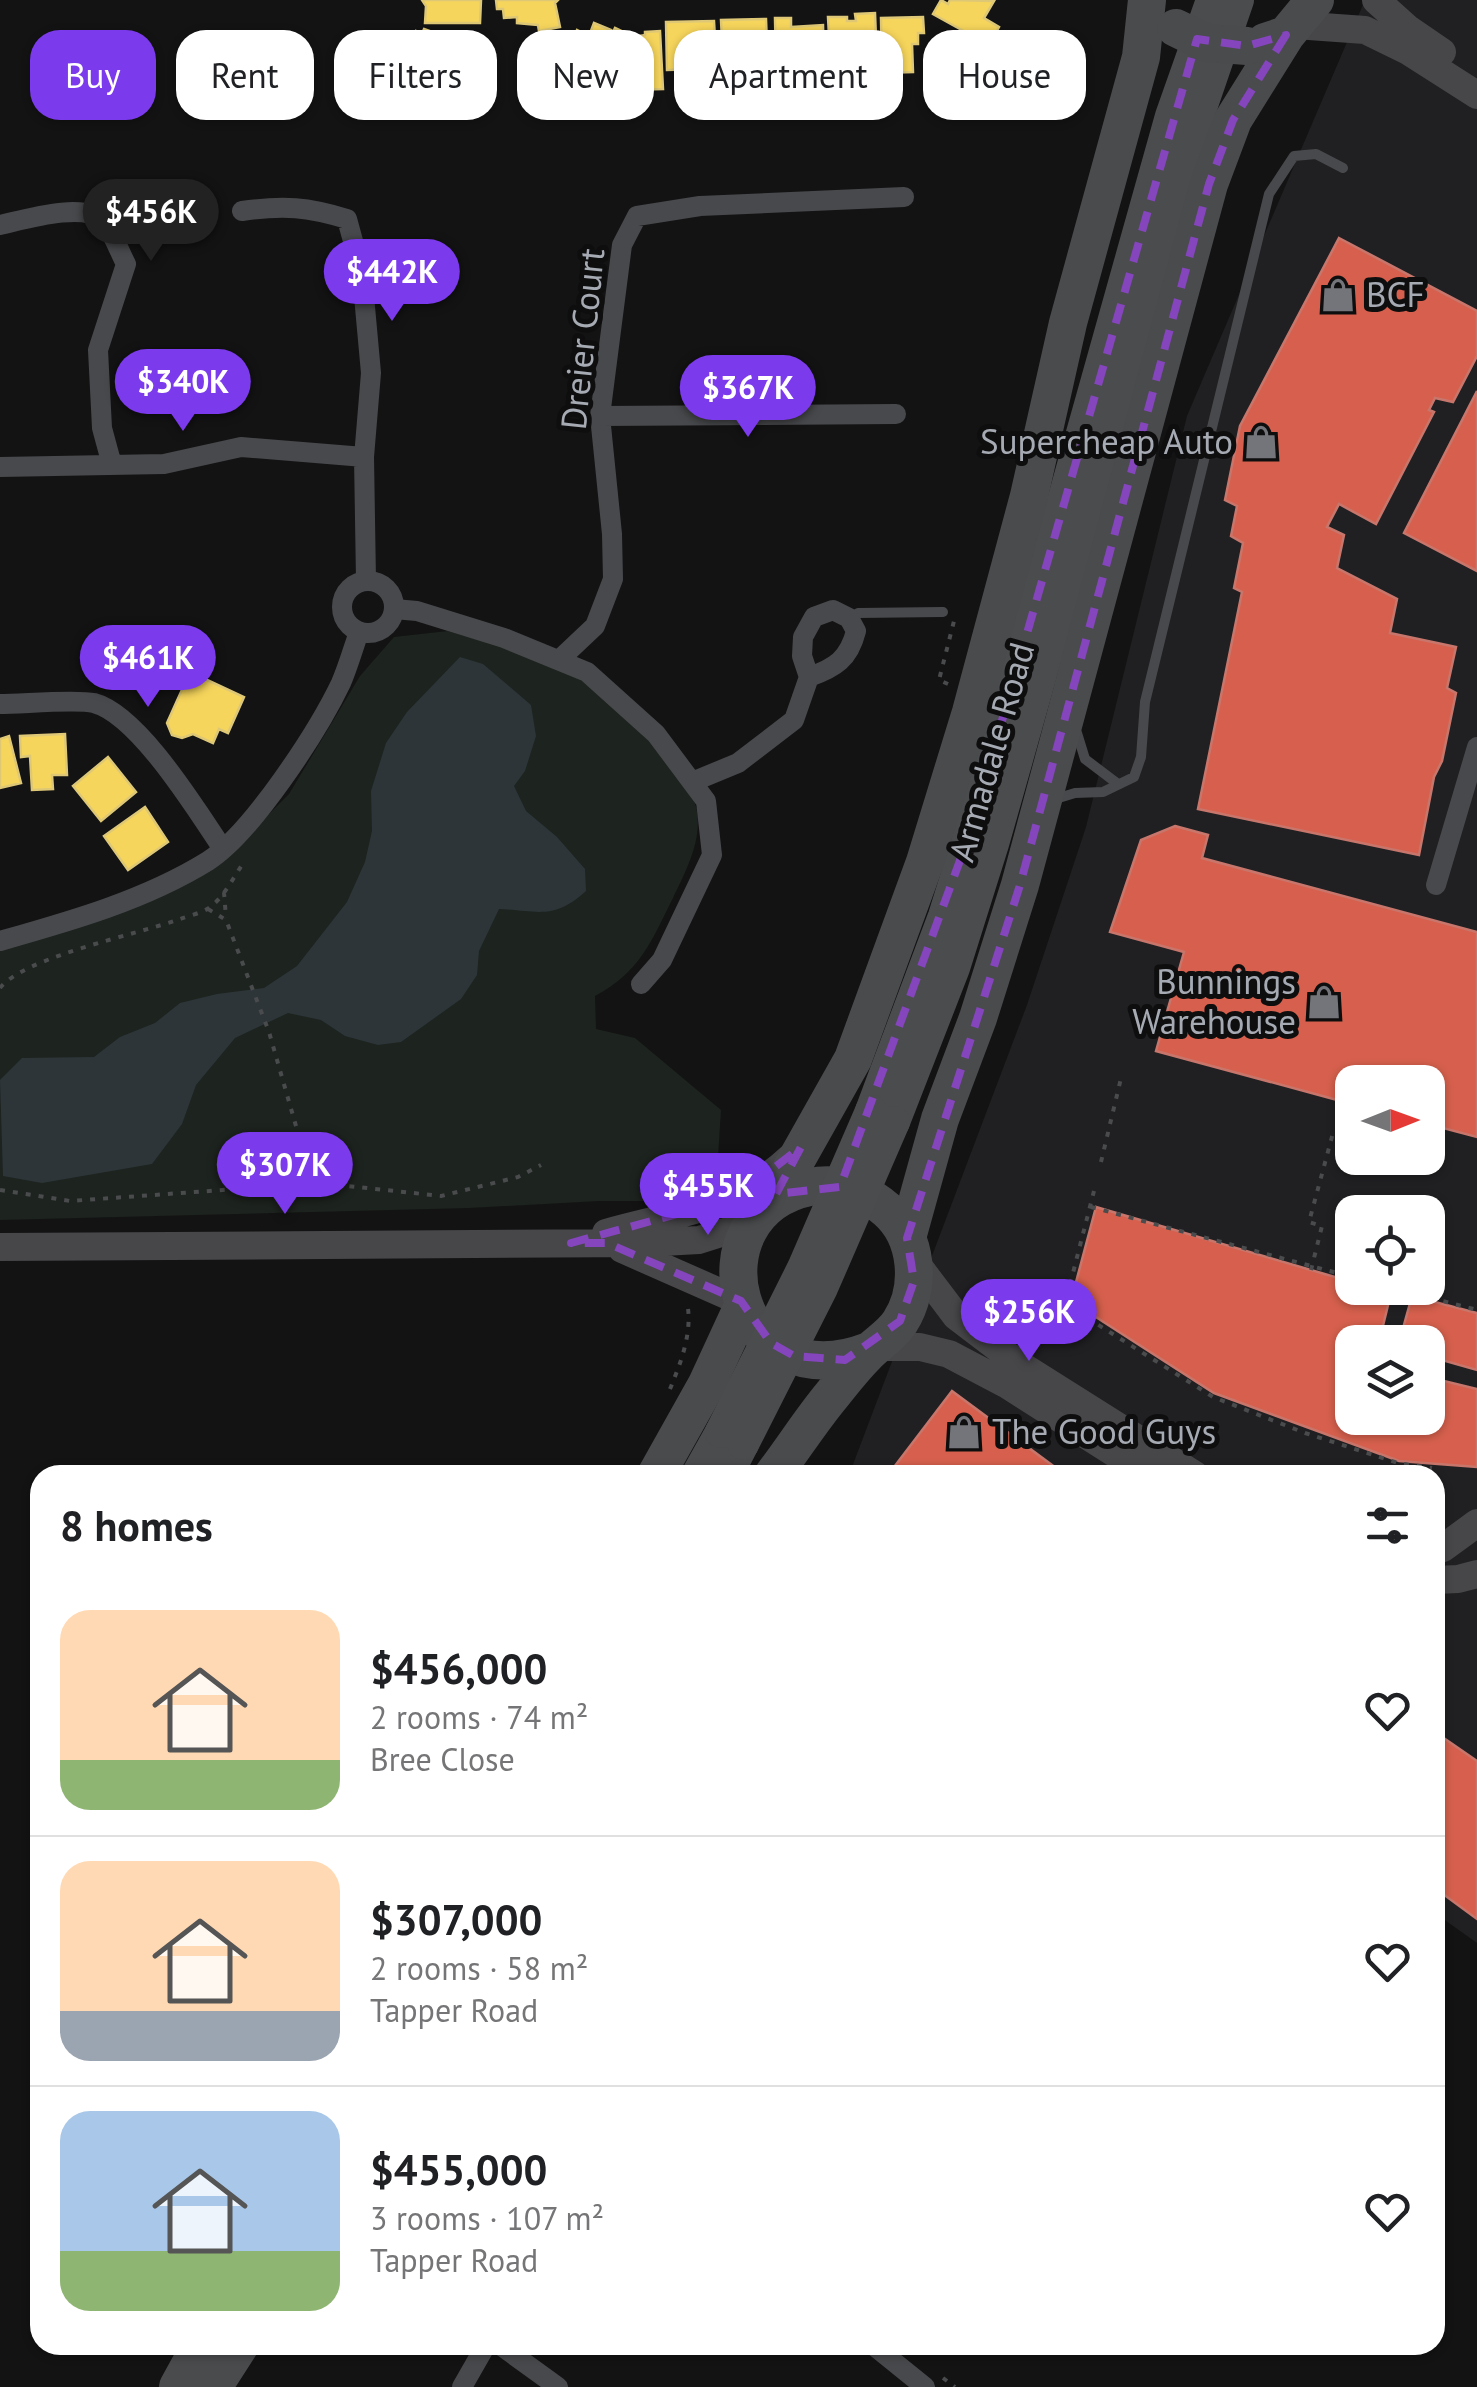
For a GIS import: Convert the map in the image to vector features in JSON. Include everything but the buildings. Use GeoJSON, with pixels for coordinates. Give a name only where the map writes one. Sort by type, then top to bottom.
{"type":"FeatureCollection","features":[{"type":"Feature","properties":{"kind":"highway"},"geometry":{"type":"LineString","coordinates":[[1149,0],[1176,28],[1207,43],[1247,46],[1299,20]]}},
{"type":"Feature","properties":{"kind":"highway","name":"Armadale Road"},"geometry":{"type":"LineString","coordinates":[[762,1213],[860,1044],[909,910],[971,712],[1029,496],[1072,308],[1141,57],[1149,0]]}},
{"type":"Feature","properties":{"kind":"highway","name":"Armadale Road"},"geometry":{"type":"LineString","coordinates":[[910,1248],[940,1119],[1005,935],[1210,184],[1233,120],[1299,20]]}},
{"type":"Feature","properties":{"kind":"highway"},"geometry":{"type":"LineString","coordinates":[[780,1465],[828,1399],[900,1322],[910,1302],[914,1281],[910,1248],[892,1216],[872,1198],[848,1188],[821,1184],[795,1190],[762,1213],[741,1248],[737,1275],[742,1304],[771,1344],[794,1356],[819,1362],[845,1360],[872,1349]]}},
{"type":"Feature","properties":{"kind":"highway"},"geometry":{"type":"LineString","coordinates":[[662,1465],[707,1384],[742,1304]]}},
{"type":"Feature","properties":{"kind":"highway"},"geometry":{"type":"LineString","coordinates":[[178,2387],[224,2357]]}},
{"type":"Feature","properties":{"kind":"main road","name":"Armadale Road"},"geometry":{"type":"LineString","coordinates":[[882,1117],[969,836],[1171,116],[1212,0]]}},
{"type":"Feature","properties":{"kind":"main road","name":"Armadale Road"},"geometry":{"type":"LineString","coordinates":[[728,1465],[732,1438],[803,1268],[954,968],[1105,450],[1178,175],[1238,0]]}},
{"type":"Feature","properties":{"kind":"main road","name":"Armadale Road"},"geometry":{"type":"LineString","coordinates":[[707,1465],[732,1438]]}},
{"type":"Feature","properties":{"kind":"street"},"geometry":{"type":"LineString","coordinates":[[1376,0],[1406,28],[1477,76]]}},
{"type":"Feature","properties":{"kind":"street"},"geometry":{"type":"LineString","coordinates":[[1299,20],[1365,30],[1408,51],[1477,94]]}},
{"type":"Feature","properties":{"kind":"street","name":"Dreier Court"},"geometry":{"type":"LineString","coordinates":[[559,660],[595,626],[613,579],[600,416],[622,245],[638,216],[700,206],[904,198]]}},
{"type":"Feature","properties":{"kind":"street"},"geometry":{"type":"LineString","coordinates":[[242,211],[276,206],[310,208],[347,219],[362,274],[371,373],[364,457],[366,580]]}},
{"type":"Feature","properties":{"kind":"street"},"geometry":{"type":"LineString","coordinates":[[0,225],[54,212],[92,214],[102,220],[126,264],[98,350],[102,428],[112,465]]}},
{"type":"Feature","properties":{"kind":"street"},"geometry":{"type":"LineString","coordinates":[[600,416],[896,414]]}},
{"type":"Feature","properties":{"kind":"street"},"geometry":{"type":"LineString","coordinates":[[0,467],[164,464],[241,446],[364,457]]}},
{"type":"Feature","properties":{"kind":"street"},"geometry":{"type":"LineString","coordinates":[[366,580],[382,584],[393,597],[394,609],[387,626],[373,633],[359,632],[344,619],[341,607],[348,589],[366,580]]}},
{"type":"Feature","properties":{"kind":"street"},"geometry":{"type":"LineString","coordinates":[[394,609],[417,611],[504,638],[587,672],[656,734],[706,801],[712,856],[662,960],[641,984]]}},
{"type":"Feature","properties":{"kind":"street"},"geometry":{"type":"LineString","coordinates":[[692,782],[738,763],[794,720],[809,677],[802,656],[803,636],[814,617],[833,610],[848,618],[856,632],[850,653],[838,664],[809,677]]}},
{"type":"Feature","properties":{"kind":"street"},"geometry":{"type":"LineString","coordinates":[[0,941],[64,923],[155,888],[210,859],[242,830],[298,754],[341,683],[359,632]]}},
{"type":"Feature","properties":{"kind":"street"},"geometry":{"type":"LineString","coordinates":[[0,704],[95,704],[126,723],[166,766],[222,848]]}},
{"type":"Feature","properties":{"kind":"street"},"geometry":{"type":"LineString","coordinates":[[1436,885],[1477,747]]}},
{"type":"Feature","properties":{"kind":"street"},"geometry":{"type":"LineString","coordinates":[[571,1243],[687,1215],[734,1198],[768,1178],[801,1147]]}},
{"type":"Feature","properties":{"kind":"street"},"geometry":{"type":"LineString","coordinates":[[0,1247],[607,1244],[698,1240],[762,1213]]}},
{"type":"Feature","properties":{"kind":"street"},"geometry":{"type":"LineString","coordinates":[[607,1244],[672,1269],[742,1304]]}},
{"type":"Feature","properties":{"kind":"street"},"geometry":{"type":"LineString","coordinates":[[910,1248],[956,1316],[1019,1364],[1179,1465]]}},
{"type":"Feature","properties":{"kind":"street"},"geometry":{"type":"LineString","coordinates":[[872,1349],[920,1347],[949,1354],[1006,1384],[1133,1465]]}},
{"type":"Feature","properties":{"kind":"street"},"geometry":{"type":"LineString","coordinates":[[1445,1546],[1477,1522]]}},
{"type":"Feature","properties":{"kind":"street"},"geometry":{"type":"LineString","coordinates":[[1445,1580],[1477,1574]]}},
{"type":"Feature","properties":{"kind":"street"},"geometry":{"type":"LineString","coordinates":[[462,2387],[480,2355]]}},
{"type":"Feature","properties":{"kind":"street"},"geometry":{"type":"LineString","coordinates":[[514,2355],[558,2387]]}},
{"type":"Feature","properties":{"kind":"street"},"geometry":{"type":"LineString","coordinates":[[885,2355],[925,2387]]}},
{"type":"Feature","properties":{"kind":"lane"},"geometry":{"type":"LineString","coordinates":[[1041,805],[1075,793],[1103,792],[1134,777],[1141,757],[1145,702],[1269,194],[1294,156],[1316,154],[1343,168]]}},
{"type":"Feature","properties":{"kind":"lane"},"geometry":{"type":"LineString","coordinates":[[848,618],[858,612],[943,612]]}},
{"type":"Feature","properties":{"kind":"lane"},"geometry":{"type":"LineString","coordinates":[[1083,650],[1086,695]]}},
{"type":"Feature","properties":{"kind":"lane"},"geometry":{"type":"LineString","coordinates":[[1079,724],[1076,738],[1085,760],[1118,784]]}},
{"type":"Feature","properties":{"kind":"path"},"geometry":{"type":"LineString","coordinates":[[102,220],[242,211]]}},
{"type":"Feature","properties":{"kind":"path"},"geometry":{"type":"LineString","coordinates":[[943,612],[955,615],[938,680],[950,685]]}},
{"type":"Feature","properties":{"kind":"path"},"geometry":{"type":"LineString","coordinates":[[0,988],[6,980],[45,961],[208,909],[242,865]]}},
{"type":"Feature","properties":{"kind":"path"},"geometry":{"type":"LineString","coordinates":[[224,892],[226,920],[269,1032],[300,1140],[294,1185]]}},
{"type":"Feature","properties":{"kind":"path"},"geometry":{"type":"LineString","coordinates":[[208,909],[226,920]]}},
{"type":"Feature","properties":{"kind":"path"},"geometry":{"type":"LineString","coordinates":[[1101,1162],[1122,1074]]}},
{"type":"Feature","properties":{"kind":"path"},"geometry":{"type":"LineString","coordinates":[[1312,1268],[1322,1226],[1309,1222],[1333,1133]]}},
{"type":"Feature","properties":{"kind":"path"},"geometry":{"type":"LineString","coordinates":[[0,1190],[70,1201],[320,1184],[441,1196],[518,1177],[540,1165]]}},
{"type":"Feature","properties":{"kind":"path"},"geometry":{"type":"LineString","coordinates":[[1094,1190],[1065,1304],[1212,1397],[1305,1433],[1406,1465]]}},
{"type":"Feature","properties":{"kind":"path"},"geometry":{"type":"LineString","coordinates":[[1090,1206],[1335,1273]]}},
{"type":"Feature","properties":{"kind":"path"},"geometry":{"type":"LineString","coordinates":[[1445,1302],[1477,1310]]}},
{"type":"Feature","properties":{"kind":"highlighted area"},"geometry":{"type":"Polygon","coordinates":[[[1286,35],[1233,120],[1209,184],[1020,885],[907,1238],[914,1281],[900,1321],[845,1360],[794,1356],[771,1343],[741,1301],[607,1243],[571,1243],[735,1198],[801,1147],[776,1194],[840,1187],[969,836],[1197,39],[1247,46],[1286,35]]]}},
{"type":"Feature","properties":{"kind":"shaded area"},"geometry":{"type":"Polygon","coordinates":[[[1365,0],[1477,0],[1477,1943],[1445,1920],[1445,1465],[853,1465],[1027,1005],[1086,827],[1187,416],[1365,0]]]}},
{"type":"Feature","properties":{"kind":"shaded area"},"geometry":{"type":"Polygon","coordinates":[[[448,631],[525,653],[568,671],[636,726],[677,772],[690,793],[698,823],[683,878],[643,954],[623,977],[595,996],[596,1029],[635,1038],[721,1110],[718,1157],[694,1201],[0,1220],[0,949],[217,866],[289,794],[360,676],[394,637],[448,631]]]}},
{"type":"Feature","properties":{"kind":"shaded area"},"geometry":{"type":"Polygon","coordinates":[[[460,657],[483,664],[531,705],[536,736],[525,771],[514,786],[526,811],[557,837],[585,869],[586,891],[555,910],[499,909],[479,951],[477,975],[461,999],[401,1042],[378,1045],[345,1036],[321,1020],[288,1013],[235,1038],[196,1085],[182,1124],[152,1164],[42,1183],[3,1176],[0,1080],[22,1058],[94,1057],[120,1037],[155,1023],[180,1003],[264,988],[297,966],[347,902],[365,862],[372,831],[371,791],[386,743],[407,712],[460,657]]]}},
{"type":"Feature","properties":{"kind":"place","name":"BCF"},"geometry":{"type":"Point","coordinates":[1338,295]}},
{"type":"Feature","properties":{"kind":"place","name":"Supercheap Auto"},"geometry":{"type":"Point","coordinates":[1261,442]}},
{"type":"Feature","properties":{"kind":"place","name":"Bunnings Warehouse"},"geometry":{"type":"Point","coordinates":[1324,1002]}},
{"type":"Feature","properties":{"kind":"place","name":"The Good Guys"},"geometry":{"type":"Point","coordinates":[964,1432]}}]}
